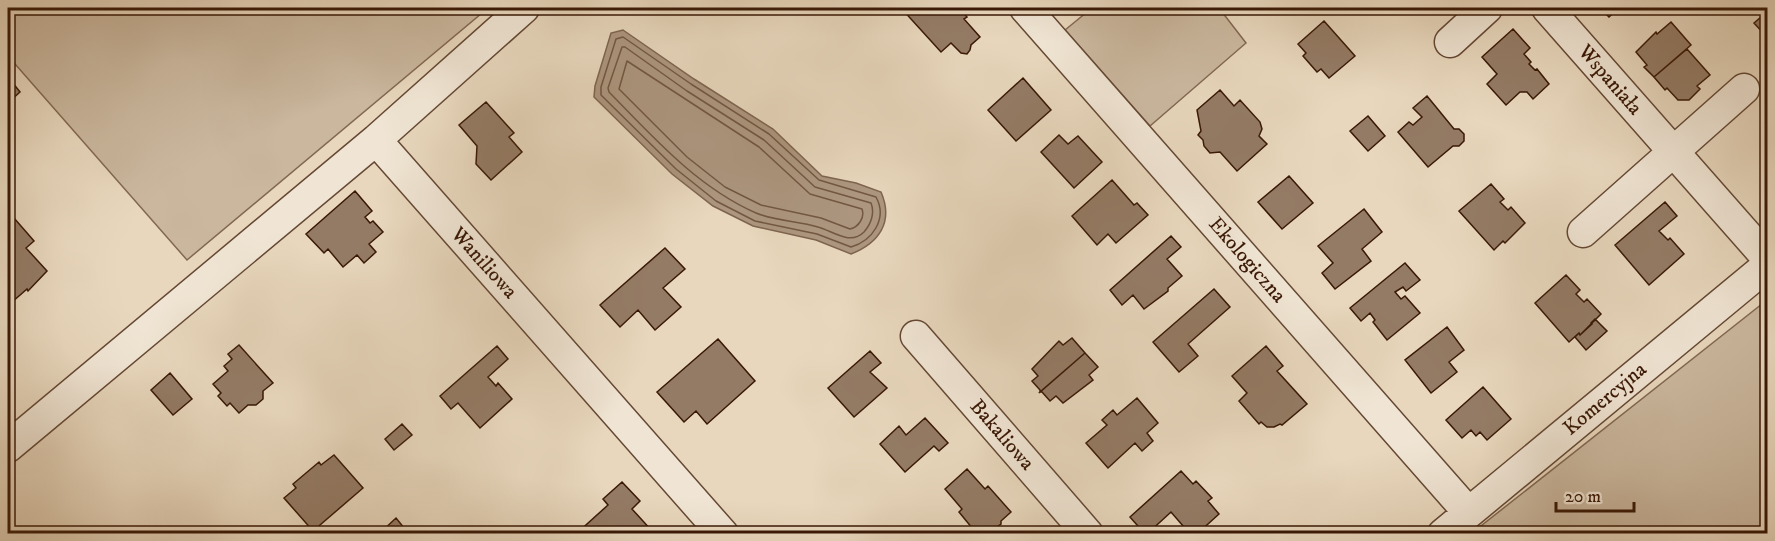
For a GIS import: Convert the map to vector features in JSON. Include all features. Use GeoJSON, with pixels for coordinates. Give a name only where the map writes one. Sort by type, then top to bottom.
{"type":"FeatureCollection","features":[{"type":"Feature","properties":{"kind":"street"},"geometry":{"type":"LineString","coordinates":[[8,447],[376,140],[524,8]]}},
{"type":"Feature","properties":{"kind":"street","name":"Ekologiczna"},"geometry":{"type":"LineString","coordinates":[[1025,8],[1468,512]]}},
{"type":"Feature","properties":{"kind":"street"},"geometry":{"type":"LineString","coordinates":[[1450,42],[1487,8]]}},
{"type":"Feature","properties":{"kind":"street","name":"Wspaniała"},"geometry":{"type":"LineString","coordinates":[[1547,8],[1767,259]]}},
{"type":"Feature","properties":{"kind":"street"},"geometry":{"type":"LineString","coordinates":[[1583,232],[1744,89]]}},
{"type":"Feature","properties":{"kind":"street","name":"Waniliowa"},"geometry":{"type":"LineString","coordinates":[[376,140],[723,534]]}},
{"type":"Feature","properties":{"kind":"street","name":"Komercyjna"},"geometry":{"type":"LineString","coordinates":[[1443,534],[1767,265]]}},
{"type":"Feature","properties":{"kind":"street","name":"Bakaliowa"},"geometry":{"type":"LineString","coordinates":[[916,336],[1089,534]]}},
{"type":"Feature","properties":{"kind":"shaded area"},"geometry":{"type":"Polygon","coordinates":[[[8,8],[488,8],[187,260],[8,56],[8,8]]]}},
{"type":"Feature","properties":{"kind":"shaded area"},"geometry":{"type":"Polygon","coordinates":[[[1092,8],[1219,8],[1246,43],[1150,126],[1065,30],[1092,8]]]}},
{"type":"Feature","properties":{"kind":"shaded area"},"geometry":{"type":"Polygon","coordinates":[[[1767,300],[1767,533],[1472,533],[1767,300]]]}},
{"type":"Feature","properties":{"kind":"water"},"geometry":{"type":"Polygon","coordinates":[[[623,30],[773,129],[822,176],[856,183],[881,192],[885,203],[885,222],[876,237],[869,244],[851,254],[816,240],[753,226],[713,206],[672,174],[594,97],[595,86],[611,33],[623,30]]]}},
{"type":"Feature","properties":{"kind":"building"},"geometry":{"type":"Polygon","coordinates":[[[901,8],[954,8],[957,11],[960,8],[967,17],[964,19],[980,37],[971,45],[967,54],[961,53],[951,43],[941,52],[901,8]]]}},
{"type":"Feature","properties":{"kind":"building"},"geometry":{"type":"Polygon","coordinates":[[[1600,8],[1619,8],[1609,17],[1600,8]]]}},
{"type":"Feature","properties":{"kind":"building"},"geometry":{"type":"Polygon","coordinates":[[[1768,11],[1768,38],[1754,23],[1768,11]]]}},
{"type":"Feature","properties":{"kind":"building"},"geometry":{"type":"Polygon","coordinates":[[[1324,21],[1355,56],[1329,78],[1321,69],[1317,72],[1303,56],[1306,53],[1298,44],[1324,21]]]}},
{"type":"Feature","properties":{"kind":"building"},"geometry":{"type":"Polygon","coordinates":[[[1671,22],[1691,45],[1654,77],[1644,67],[1647,65],[1636,52],[1656,32],[1657,34],[1671,22]]]}},
{"type":"Feature","properties":{"kind":"building"},"geometry":{"type":"Polygon","coordinates":[[[1513,29],[1530,48],[1524,54],[1531,62],[1529,64],[1535,70],[1537,69],[1549,84],[1533,99],[1527,92],[1520,92],[1506,105],[1487,84],[1497,74],[1482,57],[1513,29]]]}},
{"type":"Feature","properties":{"kind":"building"},"geometry":{"type":"Polygon","coordinates":[[[1687,49],[1710,75],[1697,86],[1700,89],[1689,100],[1678,100],[1654,77],[1687,49]]]}},
{"type":"Feature","properties":{"kind":"building"},"geometry":{"type":"Polygon","coordinates":[[[8,77],[20,92],[8,103],[8,77]]]}},
{"type":"Feature","properties":{"kind":"building"},"geometry":{"type":"Polygon","coordinates":[[[1023,78],[1051,110],[1016,141],[988,110],[1023,78]]]}},
{"type":"Feature","properties":{"kind":"building"},"geometry":{"type":"Polygon","coordinates":[[[1220,90],[1234,106],[1240,100],[1260,122],[1262,129],[1259,136],[1267,144],[1237,171],[1220,152],[1210,153],[1198,135],[1201,131],[1197,110],[1220,90]]]}},
{"type":"Feature","properties":{"kind":"building"},"geometry":{"type":"Polygon","coordinates":[[[1427,96],[1454,129],[1459,129],[1464,134],[1464,141],[1459,146],[1453,146],[1428,167],[1398,132],[1409,122],[1413,125],[1422,117],[1413,108],[1427,96]]]}},
{"type":"Feature","properties":{"kind":"building"},"geometry":{"type":"Polygon","coordinates":[[[486,102],[514,133],[509,137],[522,152],[491,180],[476,164],[477,146],[459,125],[486,102]]]}},
{"type":"Feature","properties":{"kind":"building"},"geometry":{"type":"Polygon","coordinates":[[[1368,116],[1385,136],[1368,151],[1350,131],[1368,116]]]}},
{"type":"Feature","properties":{"kind":"building"},"geometry":{"type":"Polygon","coordinates":[[[1059,135],[1068,144],[1078,136],[1102,162],[1074,188],[1041,152],[1059,135]]]}},
{"type":"Feature","properties":{"kind":"building"},"geometry":{"type":"Polygon","coordinates":[[[1289,176],[1313,203],[1282,229],[1258,202],[1289,176]]]}},
{"type":"Feature","properties":{"kind":"building"},"geometry":{"type":"Polygon","coordinates":[[[1112,180],[1134,205],[1137,203],[1148,215],[1116,243],[1108,234],[1097,245],[1072,216],[1112,180]]]}},
{"type":"Feature","properties":{"kind":"building"},"geometry":{"type":"Polygon","coordinates":[[[1491,184],[1504,199],[1500,202],[1508,210],[1511,207],[1525,223],[1505,243],[1503,241],[1494,250],[1459,211],[1491,184]]]}},
{"type":"Feature","properties":{"kind":"building"},"geometry":{"type":"Polygon","coordinates":[[[355,191],[372,211],[365,217],[370,223],[373,221],[383,232],[369,244],[376,252],[364,263],[357,255],[343,267],[328,249],[324,253],[306,234],[355,191]]]}},
{"type":"Feature","properties":{"kind":"building"},"geometry":{"type":"Polygon","coordinates":[[[1665,202],[1677,216],[1659,231],[1668,240],[1670,238],[1684,254],[1649,285],[1615,245],[1665,202]]]}},
{"type":"Feature","properties":{"kind":"building"},"geometry":{"type":"Polygon","coordinates":[[[1364,209],[1382,232],[1362,249],[1371,261],[1335,289],[1322,273],[1333,263],[1318,246],[1364,209]]]}},
{"type":"Feature","properties":{"kind":"building"},"geometry":{"type":"Polygon","coordinates":[[[14,218],[34,241],[26,248],[47,271],[28,291],[27,289],[11,303],[8,299],[8,224],[14,218]]]}},
{"type":"Feature","properties":{"kind":"building"},"geometry":{"type":"Polygon","coordinates":[[[1171,236],[1181,247],[1167,259],[1182,276],[1168,288],[1168,291],[1144,309],[1133,295],[1122,305],[1110,290],[1171,236]]]}},
{"type":"Feature","properties":{"kind":"building"},"geometry":{"type":"Polygon","coordinates":[[[665,248],[685,269],[663,288],[681,307],[655,330],[638,310],[620,327],[600,305],[665,248]]]}},
{"type":"Feature","properties":{"kind":"building"},"geometry":{"type":"Polygon","coordinates":[[[1405,263],[1420,280],[1406,291],[1403,287],[1395,292],[1401,299],[1405,296],[1420,313],[1387,340],[1373,322],[1375,320],[1370,313],[1361,321],[1350,308],[1405,263]]]}},
{"type":"Feature","properties":{"kind":"building"},"geometry":{"type":"Polygon","coordinates":[[[1566,275],[1580,290],[1576,294],[1584,302],[1587,299],[1601,314],[1580,335],[1579,333],[1569,342],[1535,303],[1566,275]]]}},
{"type":"Feature","properties":{"kind":"building"},"geometry":{"type":"Polygon","coordinates":[[[1214,289],[1230,307],[1188,344],[1198,356],[1179,372],[1153,342],[1214,289]]]}},
{"type":"Feature","properties":{"kind":"building"},"geometry":{"type":"Polygon","coordinates":[[[1595,319],[1607,331],[1586,350],[1575,337],[1579,333],[1580,335],[1595,319]]]}},
{"type":"Feature","properties":{"kind":"building"},"geometry":{"type":"Polygon","coordinates":[[[1447,327],[1464,350],[1449,362],[1457,372],[1431,393],[1405,360],[1447,327]]]}},
{"type":"Feature","properties":{"kind":"building"},"geometry":{"type":"Polygon","coordinates":[[[1072,338],[1085,353],[1040,392],[1032,381],[1038,376],[1032,369],[1059,341],[1063,345],[1072,338]]]}},
{"type":"Feature","properties":{"kind":"building"},"geometry":{"type":"Polygon","coordinates":[[[718,339],[755,381],[707,424],[696,411],[684,422],[657,392],[718,339]]]}},
{"type":"Feature","properties":{"kind":"building"},"geometry":{"type":"Polygon","coordinates":[[[239,345],[273,383],[263,391],[263,399],[256,405],[248,405],[239,413],[230,403],[227,406],[218,396],[221,393],[213,384],[228,371],[224,366],[232,359],[228,354],[239,345]]]}},
{"type":"Feature","properties":{"kind":"building"},"geometry":{"type":"Polygon","coordinates":[[[497,346],[508,359],[488,377],[496,386],[498,383],[512,399],[480,428],[458,403],[451,409],[440,396],[497,346]]]}},
{"type":"Feature","properties":{"kind":"building"},"geometry":{"type":"Polygon","coordinates":[[[1266,346],[1283,366],[1277,371],[1307,404],[1282,425],[1274,427],[1267,427],[1261,422],[1259,424],[1239,401],[1247,393],[1232,376],[1266,346]]]}},
{"type":"Feature","properties":{"kind":"building"},"geometry":{"type":"Polygon","coordinates":[[[870,351],[881,363],[870,372],[887,388],[854,417],[828,388],[870,351]]]}},
{"type":"Feature","properties":{"kind":"building"},"geometry":{"type":"Polygon","coordinates":[[[1085,353],[1098,367],[1089,375],[1093,380],[1063,403],[1056,396],[1050,401],[1040,392],[1085,353]]]}},
{"type":"Feature","properties":{"kind":"building"},"geometry":{"type":"Polygon","coordinates":[[[170,373],[192,399],[173,415],[151,390],[170,373]]]}},
{"type":"Feature","properties":{"kind":"building"},"geometry":{"type":"Polygon","coordinates":[[[1483,387],[1511,419],[1487,440],[1480,432],[1476,436],[1471,430],[1462,438],[1446,420],[1483,387]]]}},
{"type":"Feature","properties":{"kind":"building"},"geometry":{"type":"Polygon","coordinates":[[[1137,398],[1158,423],[1147,433],[1153,441],[1142,451],[1135,443],[1108,468],[1086,443],[1107,425],[1102,420],[1113,410],[1117,415],[1137,398]]]}},
{"type":"Feature","properties":{"kind":"building"},"geometry":{"type":"Polygon","coordinates":[[[925,418],[948,443],[939,451],[934,446],[905,472],[880,444],[899,426],[906,435],[925,418]]]}},
{"type":"Feature","properties":{"kind":"building"},"geometry":{"type":"Polygon","coordinates":[[[402,424],[412,435],[394,450],[385,439],[402,424]]]}},
{"type":"Feature","properties":{"kind":"building"},"geometry":{"type":"Polygon","coordinates":[[[334,455],[363,488],[313,531],[284,498],[296,488],[293,484],[319,462],[321,465],[334,455]]]}},
{"type":"Feature","properties":{"kind":"building"},"geometry":{"type":"Polygon","coordinates":[[[967,469],[985,489],[988,486],[1011,512],[1001,521],[1001,524],[987,534],[977,534],[959,512],[962,509],[945,489],[967,469]]]}},
{"type":"Feature","properties":{"kind":"building"},"geometry":{"type":"Polygon","coordinates":[[[1181,471],[1193,484],[1196,481],[1212,498],[1208,501],[1219,514],[1197,534],[1190,534],[1171,512],[1145,534],[1130,517],[1181,471]]]}},
{"type":"Feature","properties":{"kind":"building"},"geometry":{"type":"Polygon","coordinates":[[[622,482],[640,501],[632,509],[653,532],[576,534],[608,505],[603,499],[622,482]]]}},
{"type":"Feature","properties":{"kind":"building"},"geometry":{"type":"Polygon","coordinates":[[[396,518],[409,534],[379,534],[396,518]]]}}]}
